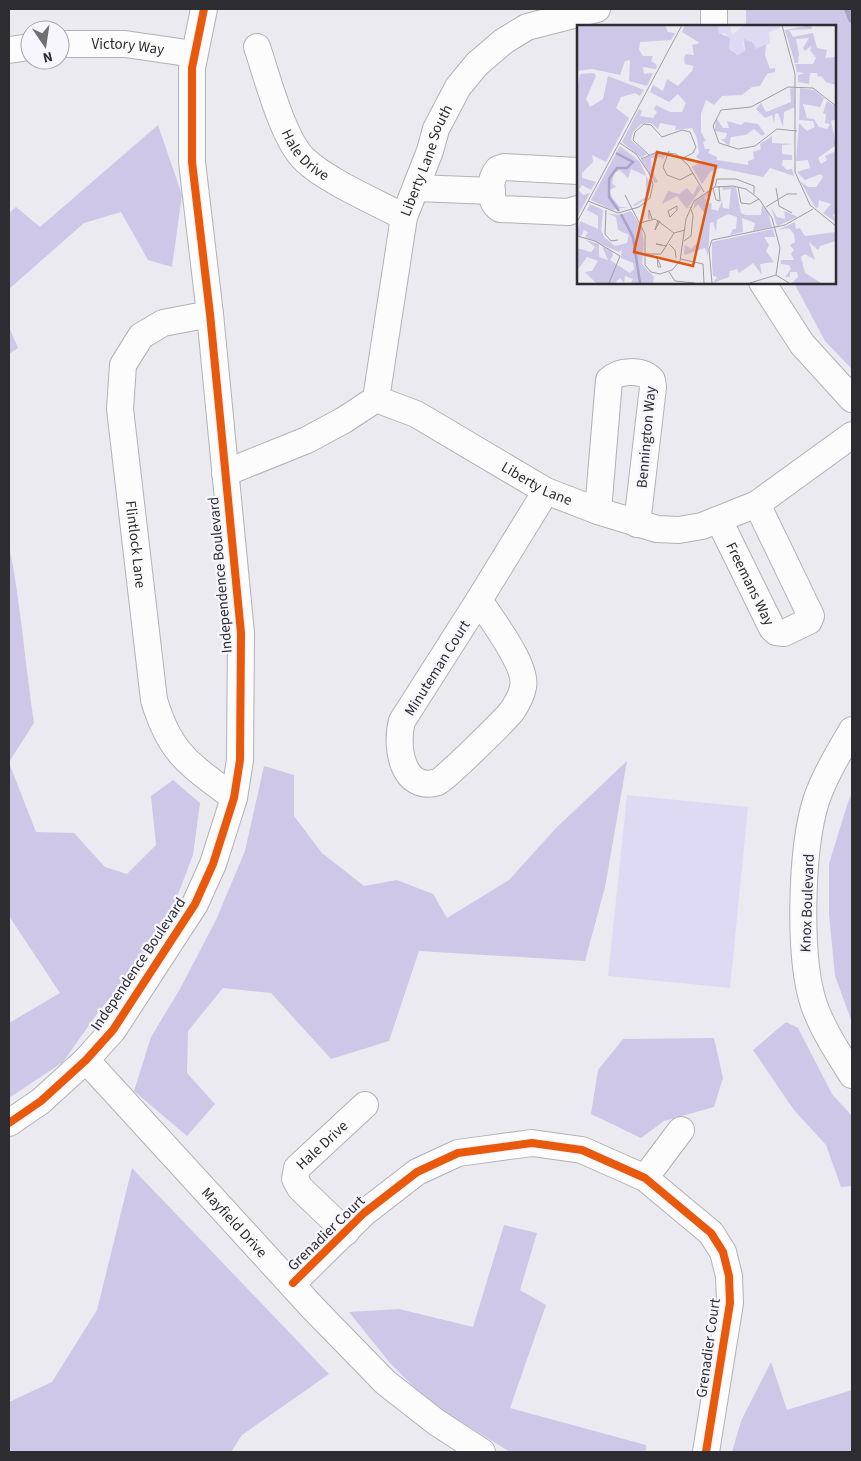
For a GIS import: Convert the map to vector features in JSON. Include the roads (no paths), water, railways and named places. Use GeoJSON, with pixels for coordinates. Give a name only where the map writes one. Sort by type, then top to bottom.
{"type":"FeatureCollection","features":[{"type":"Feature","properties":{"kind":"street","name":"Independence Boulevard"},"geometry":{"type":"LineString","coordinates":[[9,1123],[41,1101],[86,1060],[113,1030],[195,904],[213,864],[234,798],[240,760],[241,633],[210,314],[192,162],[192,68],[204,9]]}},
{"type":"Feature","properties":{"kind":"street","name":"Liberty Lane South"},"geometry":{"type":"LineString","coordinates":[[376,398],[404,218],[436,130],[458,87],[477,64],[504,41],[523,18],[597,9]]}},
{"type":"Feature","properties":{"kind":"street"},"geometry":{"type":"LineString","coordinates":[[714,9],[714,25]]}},
{"type":"Feature","properties":{"kind":"street","name":"Victory Way"},"geometry":{"type":"LineString","coordinates":[[70,44],[124,44],[194,54]]}},
{"type":"Feature","properties":{"kind":"street","name":"Hale Drive"},"geometry":{"type":"LineString","coordinates":[[257,47],[287,132],[303,159],[319,171],[404,218]]}},
{"type":"Feature","properties":{"kind":"street"},"geometry":{"type":"LineString","coordinates":[[577,170],[504,167],[494,174],[492,191],[494,205],[500,209],[568,212],[577,209]]}},
{"type":"Feature","properties":{"kind":"street"},"geometry":{"type":"LineString","coordinates":[[416,188],[492,191]]}},
{"type":"Feature","properties":{"kind":"street"},"geometry":{"type":"LineString","coordinates":[[763,284],[802,344],[852,399]]}},
{"type":"Feature","properties":{"kind":"street","name":"Flintlock Lane"},"geometry":{"type":"LineString","coordinates":[[210,314],[163,323],[141,336],[123,365],[120,408],[154,700],[162,726],[174,748],[188,763],[234,798]]}},
{"type":"Feature","properties":{"kind":"street","name":"Bennington Way"},"geometry":{"type":"LineString","coordinates":[[598,512],[609,380],[621,372],[642,373],[652,380],[653,387],[637,524]]}},
{"type":"Feature","properties":{"kind":"street"},"geometry":{"type":"LineString","coordinates":[[225,473],[307,440],[344,420],[376,398]]}},
{"type":"Feature","properties":{"kind":"street","name":"Liberty Lane"},"geometry":{"type":"LineString","coordinates":[[376,398],[416,414],[546,491],[598,512],[637,524],[679,530],[702,526],[757,504],[852,435]]}},
{"type":"Feature","properties":{"kind":"street","name":"Minuteman Court"},"geometry":{"type":"LineString","coordinates":[[479,600],[520,665],[524,686],[511,712],[439,782],[422,784],[412,779],[403,765],[399,732],[402,721],[546,491]]}},
{"type":"Feature","properties":{"kind":"street","name":"Freemans Way"},"geometry":{"type":"LineString","coordinates":[[719,520],[772,628],[776,632],[784,633],[809,621],[811,616],[757,504]]}},
{"type":"Feature","properties":{"kind":"street","name":"Knox Boulevard"},"geometry":{"type":"LineString","coordinates":[[852,730],[837,755],[816,802],[805,865],[805,962],[814,1005],[832,1044],[852,1075]]}},
{"type":"Feature","properties":{"kind":"street","name":"Mayfield Drive"},"geometry":{"type":"LineString","coordinates":[[86,1060],[293,1283],[312,1308],[385,1382],[436,1422],[482,1452]]}},
{"type":"Feature","properties":{"kind":"street","name":"Hale Drive"},"geometry":{"type":"LineString","coordinates":[[346,1232],[300,1188],[295,1179],[297,1168],[364,1105]]}},
{"type":"Feature","properties":{"kind":"street"},"geometry":{"type":"LineString","coordinates":[[645,1178],[681,1130]]}},
{"type":"Feature","properties":{"kind":"street","name":"Grenadier Court"},"geometry":{"type":"LineString","coordinates":[[293,1283],[364,1213],[417,1172],[458,1153],[532,1143],[582,1150],[645,1178],[711,1233],[723,1252],[729,1276],[730,1303],[706,1452]]}},
{"type":"Feature","properties":{"kind":"waterway"},"geometry":{"type":"LineString","coordinates":[[848,9],[852,19]]}}]}
